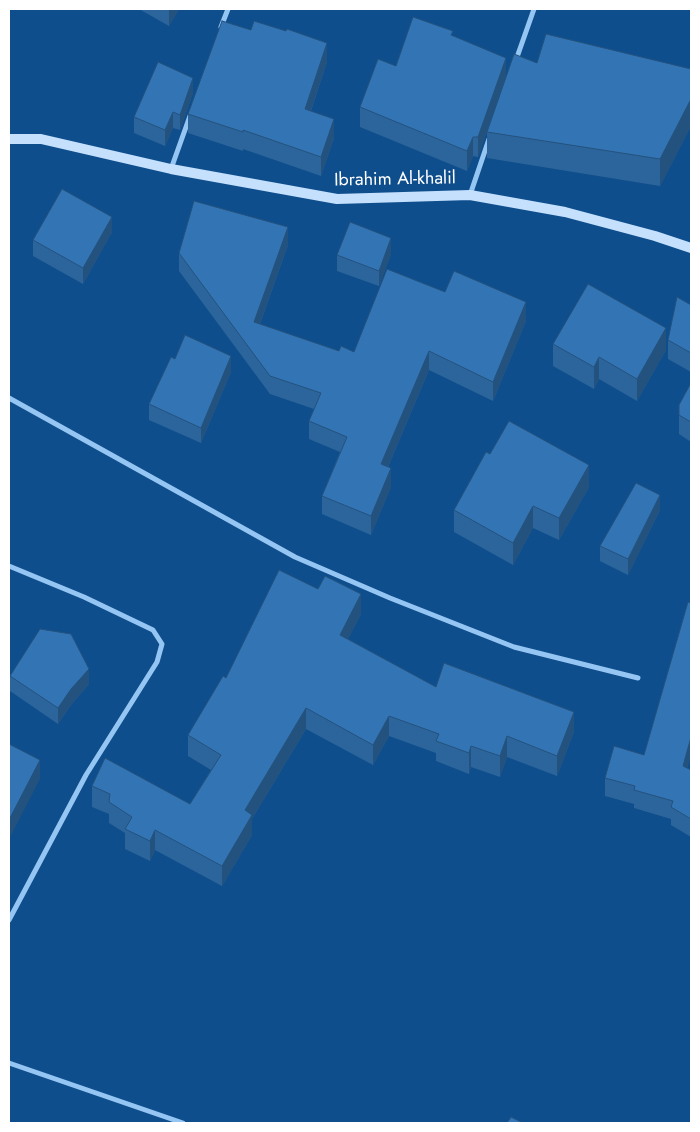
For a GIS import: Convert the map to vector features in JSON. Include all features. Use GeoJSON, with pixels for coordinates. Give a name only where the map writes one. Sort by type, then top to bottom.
{"type":"FeatureCollection","features":[{"type":"Feature","properties":{"kind":"street"},"geometry":{"type":"LineString","coordinates":[[218,37],[228,9]]}},
{"type":"Feature","properties":{"kind":"street"},"geometry":{"type":"LineString","coordinates":[[515,65],[534,9]]}},
{"type":"Feature","properties":{"kind":"street"},"geometry":{"type":"LineString","coordinates":[[171,169],[194,103]]}},
{"type":"Feature","properties":{"kind":"street"},"geometry":{"type":"LineString","coordinates":[[470,195],[492,130]]}},
{"type":"Feature","properties":{"kind":"street","name":"Ibrahim Al-khalil"},"geometry":{"type":"LineString","coordinates":[[9,139],[41,139],[171,169],[337,199],[470,195],[565,212],[655,236],[691,248]]}},
{"type":"Feature","properties":{"kind":"street"},"geometry":{"type":"LineString","coordinates":[[9,398],[295,557],[390,598],[514,646],[638,678]]}},
{"type":"Feature","properties":{"kind":"street"},"geometry":{"type":"LineString","coordinates":[[9,566],[84,597],[153,630],[162,644],[158,662],[86,775],[9,920]]}},
{"type":"Feature","properties":{"kind":"street"},"geometry":{"type":"LineString","coordinates":[[9,1063],[183,1123]]}},
{"type":"Feature","properties":{"kind":"building"},"geometry":{"type":"Polygon","coordinates":[[[413,17],[453,31],[451,35],[506,58],[478,137],[473,137],[467,151],[360,107],[378,59],[396,66],[413,17]]]}},
{"type":"Feature","properties":{"kind":"building"},"geometry":{"type":"Polygon","coordinates":[[[222,21],[251,30],[254,21],[286,31],[287,29],[327,43],[305,109],[334,119],[321,157],[243,130],[243,132],[188,114],[222,21]]]}},
{"type":"Feature","properties":{"kind":"building"},"geometry":{"type":"Polygon","coordinates":[[[546,34],[691,69],[691,99],[660,159],[487,132],[514,54],[537,63],[546,34]]]}},
{"type":"Feature","properties":{"kind":"building"},"geometry":{"type":"Polygon","coordinates":[[[158,62],[193,78],[180,115],[173,112],[165,130],[134,117],[158,62]]]}},
{"type":"Feature","properties":{"kind":"building"},"geometry":{"type":"Polygon","coordinates":[[[62,189],[112,217],[83,268],[33,240],[62,189]]]}},
{"type":"Feature","properties":{"kind":"building"},"geometry":{"type":"Polygon","coordinates":[[[194,201],[288,227],[254,322],[339,351],[341,346],[354,352],[387,269],[445,292],[454,271],[526,302],[493,382],[429,351],[381,464],[391,468],[371,516],[322,496],[347,437],[309,421],[321,393],[270,376],[179,253],[194,201]]]}},
{"type":"Feature","properties":{"kind":"building"},"geometry":{"type":"Polygon","coordinates":[[[350,222],[391,238],[379,271],[337,255],[350,222]]]}},
{"type":"Feature","properties":{"kind":"building"},"geometry":{"type":"Polygon","coordinates":[[[588,284],[666,328],[637,379],[599,357],[594,367],[553,344],[588,284]]]}},
{"type":"Feature","properties":{"kind":"building"},"geometry":{"type":"Polygon","coordinates":[[[677,297],[691,305],[691,353],[668,340],[677,297]]]}},
{"type":"Feature","properties":{"kind":"building"},"geometry":{"type":"Polygon","coordinates":[[[185,335],[231,356],[201,428],[149,404],[171,357],[175,359],[185,335]]]}},
{"type":"Feature","properties":{"kind":"building"},"geometry":{"type":"Polygon","coordinates":[[[691,383],[691,422],[679,415],[679,405],[691,383]]]}},
{"type":"Feature","properties":{"kind":"building"},"geometry":{"type":"Polygon","coordinates":[[[509,421],[589,465],[559,518],[533,506],[513,543],[454,510],[486,452],[490,454],[509,421]]]}},
{"type":"Feature","properties":{"kind":"building"},"geometry":{"type":"Polygon","coordinates":[[[636,483],[660,495],[628,559],[600,546],[636,483]]]}},
{"type":"Feature","properties":{"kind":"building"},"geometry":{"type":"Polygon","coordinates":[[[279,570],[318,589],[325,576],[361,594],[340,635],[436,687],[444,663],[574,712],[557,756],[507,736],[500,756],[471,746],[469,753],[436,741],[439,734],[389,716],[373,745],[306,708],[245,810],[252,815],[222,866],[155,830],[150,841],[125,829],[132,817],[109,802],[110,794],[92,786],[105,758],[190,804],[221,755],[188,735],[223,676],[226,678],[279,570]]]}},
{"type":"Feature","properties":{"kind":"building"},"geometry":{"type":"Polygon","coordinates":[[[688,602],[691,603],[691,737],[683,766],[691,770],[691,819],[671,807],[673,801],[634,790],[635,786],[605,778],[614,746],[644,755],[688,602]]]}},
{"type":"Feature","properties":{"kind":"building"},"geometry":{"type":"Polygon","coordinates":[[[40,629],[71,634],[89,669],[71,689],[58,708],[10,676],[40,629]]]}},
{"type":"Feature","properties":{"kind":"building"},"geometry":{"type":"Polygon","coordinates":[[[9,744],[40,760],[9,820],[9,744]]]}},
{"type":"Feature","properties":{"kind":"building"},"geometry":{"type":"Polygon","coordinates":[[[511,1117],[523,1123],[507,1123],[511,1117]]]}}]}
